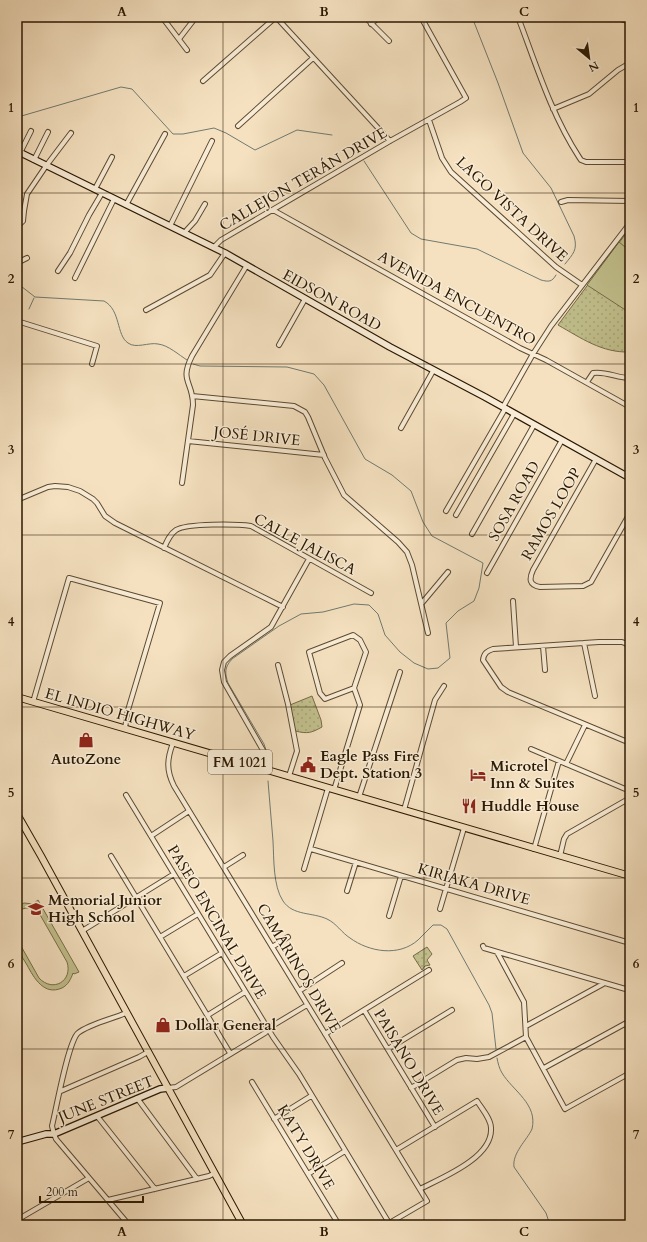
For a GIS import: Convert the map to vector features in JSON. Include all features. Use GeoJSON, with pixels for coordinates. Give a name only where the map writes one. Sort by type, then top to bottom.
{"type":"FeatureCollection","features":[{"type":"Feature","properties":{"kind":"main road","name":"EL INDIO HIGHWAY"},"geometry":{"type":"LineString","coordinates":[[17,697],[630,876]]}},
{"type":"Feature","properties":{"kind":"main road"},"geometry":{"type":"LineString","coordinates":[[17,814],[42,856],[243,1225]]}},
{"type":"Feature","properties":{"kind":"street"},"geometry":{"type":"LineString","coordinates":[[162,17],[187,50]]}},
{"type":"Feature","properties":{"kind":"street"},"geometry":{"type":"LineString","coordinates":[[179,39],[196,17]]}},
{"type":"Feature","properties":{"kind":"street"},"geometry":{"type":"LineString","coordinates":[[204,81],[276,17],[390,141]]}},
{"type":"Feature","properties":{"kind":"street"},"geometry":{"type":"LineString","coordinates":[[365,17],[389,41]]}},
{"type":"Feature","properties":{"kind":"street"},"geometry":{"type":"LineString","coordinates":[[371,24],[379,17]]}},
{"type":"Feature","properties":{"kind":"street","name":"CALLEJON TERÁN DRIVE"},"geometry":{"type":"LineString","coordinates":[[214,247],[221,240],[466,98],[421,17]]}},
{"type":"Feature","properties":{"kind":"street"},"geometry":{"type":"LineString","coordinates":[[518,17],[553,109],[562,129],[581,160],[590,162],[630,162]]}},
{"type":"Feature","properties":{"kind":"street"},"geometry":{"type":"LineString","coordinates":[[614,17],[630,22]]}},
{"type":"Feature","properties":{"kind":"street"},"geometry":{"type":"LineString","coordinates":[[238,126],[313,58]]}},
{"type":"Feature","properties":{"kind":"street"},"geometry":{"type":"LineString","coordinates":[[553,109],[589,94],[618,70],[630,63]]}},
{"type":"Feature","properties":{"kind":"street","name":"LAGO VISTA DRIVE"},"geometry":{"type":"LineString","coordinates":[[428,120],[442,158],[451,172],[556,267],[582,285]]}},
{"type":"Feature","properties":{"kind":"street"},"geometry":{"type":"LineString","coordinates":[[19,152],[30,131]]}},
{"type":"Feature","properties":{"kind":"street"},"geometry":{"type":"LineString","coordinates":[[34,160],[48,132]]}},
{"type":"Feature","properties":{"kind":"street"},"geometry":{"type":"LineString","coordinates":[[17,227],[23,221],[27,194],[71,133]]}},
{"type":"Feature","properties":{"kind":"street"},"geometry":{"type":"LineString","coordinates":[[126,204],[165,134]]}},
{"type":"Feature","properties":{"kind":"street"},"geometry":{"type":"LineString","coordinates":[[170,226],[212,141]]}},
{"type":"Feature","properties":{"kind":"street","name":"EIDSON ROAD"},"geometry":{"type":"LineString","coordinates":[[19,152],[214,247],[434,371],[630,478]]}},
{"type":"Feature","properties":{"kind":"street"},"geometry":{"type":"LineString","coordinates":[[95,189],[112,157]]}},
{"type":"Feature","properties":{"kind":"street"},"geometry":{"type":"LineString","coordinates":[[58,271],[70,253],[102,193]]}},
{"type":"Feature","properties":{"kind":"street"},"geometry":{"type":"LineString","coordinates":[[75,278],[114,199]]}},
{"type":"Feature","properties":{"kind":"street"},"geometry":{"type":"LineString","coordinates":[[561,202],[568,200],[630,201]]}},
{"type":"Feature","properties":{"kind":"street"},"geometry":{"type":"LineString","coordinates":[[184,233],[195,221],[205,204]]}},
{"type":"Feature","properties":{"kind":"street","name":"AVENIDA ENCUENTRO"},"geometry":{"type":"LineString","coordinates":[[273,210],[630,407]]}},
{"type":"Feature","properties":{"kind":"street"},"geometry":{"type":"LineString","coordinates":[[446,512],[533,354],[551,326],[630,223]]}},
{"type":"Feature","properties":{"kind":"street"},"geometry":{"type":"LineString","coordinates":[[146,310],[210,275],[225,253]]}},
{"type":"Feature","properties":{"kind":"street"},"geometry":{"type":"LineString","coordinates":[[17,263],[27,258]]}},
{"type":"Feature","properties":{"kind":"street"},"geometry":{"type":"LineString","coordinates":[[182,483],[193,404],[186,375],[188,365],[247,265]]}},
{"type":"Feature","properties":{"kind":"street"},"geometry":{"type":"LineString","coordinates":[[279,345],[305,299]]}},
{"type":"Feature","properties":{"kind":"street"},"geometry":{"type":"LineString","coordinates":[[17,321],[97,346],[92,364]]}},
{"type":"Feature","properties":{"kind":"street"},"geometry":{"type":"LineString","coordinates":[[401,428],[434,371]]}},
{"type":"Feature","properties":{"kind":"street"},"geometry":{"type":"LineString","coordinates":[[587,382],[593,373],[598,372],[618,377],[630,378]]}},
{"type":"Feature","properties":{"kind":"street"},"geometry":{"type":"LineString","coordinates":[[192,396],[273,403],[300,408],[305,412],[344,495],[398,542],[407,552],[422,603],[428,633]]}},
{"type":"Feature","properties":{"kind":"street"},"geometry":{"type":"LineString","coordinates":[[456,515],[514,414]]}},
{"type":"Feature","properties":{"kind":"street"},"geometry":{"type":"LineString","coordinates":[[472,534],[534,425]]}},
{"type":"Feature","properties":{"kind":"street","name":"SOSA ROAD"},"geometry":{"type":"LineString","coordinates":[[487,573],[562,440]]}},
{"type":"Feature","properties":{"kind":"street","name":"JOSÉ DRIVE"},"geometry":{"type":"LineString","coordinates":[[188,441],[324,455]]}},
{"type":"Feature","properties":{"kind":"street","name":"RAMOS LOOP"},"geometry":{"type":"LineString","coordinates":[[596,459],[533,570],[530,576],[531,583],[534,586],[540,587],[583,586],[591,582],[630,513]]}},
{"type":"Feature","properties":{"kind":"street"},"geometry":{"type":"LineString","coordinates":[[17,500],[48,487],[61,486],[74,489],[93,499],[97,503],[101,512],[108,519],[282,607]]}},
{"type":"Feature","properties":{"kind":"street","name":"CALLE JALISCA"},"geometry":{"type":"LineString","coordinates":[[164,548],[173,533],[183,527],[245,525],[256,529],[371,593]]}},
{"type":"Feature","properties":{"kind":"street"},"geometry":{"type":"LineString","coordinates":[[265,769],[267,763],[264,752],[224,682],[222,670],[224,662],[230,656],[259,637],[271,627],[309,559]]}},
{"type":"Feature","properties":{"kind":"street"},"geometry":{"type":"LineString","coordinates":[[422,603],[448,572]]}},
{"type":"Feature","properties":{"kind":"street"},"geometry":{"type":"LineString","coordinates":[[33,702],[68,578],[160,603],[124,728]]}},
{"type":"Feature","properties":{"kind":"street"},"geometry":{"type":"LineString","coordinates":[[513,601],[516,647]]}},
{"type":"Feature","properties":{"kind":"street"},"geometry":{"type":"LineString","coordinates":[[304,868],[360,705],[354,688],[366,652],[360,640],[354,635],[309,652],[320,692],[325,698],[354,688]]}},
{"type":"Feature","properties":{"kind":"street"},"geometry":{"type":"LineString","coordinates":[[630,653],[627,644],[622,642],[584,643],[493,649],[487,651],[483,660],[501,687],[508,692],[630,743]]}},
{"type":"Feature","properties":{"kind":"street"},"geometry":{"type":"LineString","coordinates":[[584,643],[594,696]]}},
{"type":"Feature","properties":{"kind":"street"},"geometry":{"type":"LineString","coordinates":[[543,646],[545,670]]}},
{"type":"Feature","properties":{"kind":"street"},"geometry":{"type":"LineString","coordinates":[[278,665],[288,704],[297,751],[289,776]]}},
{"type":"Feature","properties":{"kind":"street"},"geometry":{"type":"LineString","coordinates":[[359,797],[400,672]]}},
{"type":"Feature","properties":{"kind":"street"},"geometry":{"type":"LineString","coordinates":[[404,810],[435,700],[444,686]]}},
{"type":"Feature","properties":{"kind":"street"},"geometry":{"type":"LineString","coordinates":[[566,764],[585,725]]}},
{"type":"Feature","properties":{"kind":"street","name":"CAMARINOS DRIVE"},"geometry":{"type":"LineString","coordinates":[[173,743],[168,762],[169,775],[174,786],[427,1201],[388,1224]]}},
{"type":"Feature","properties":{"kind":"street"},"geometry":{"type":"LineString","coordinates":[[531,749],[630,791]]}},
{"type":"Feature","properties":{"kind":"street"},"geometry":{"type":"LineString","coordinates":[[534,848],[559,761]]}},
{"type":"Feature","properties":{"kind":"street","name":"PASEO ENCINAL DRIVE"},"geometry":{"type":"LineString","coordinates":[[126,795],[245,992],[345,1151],[388,1224]]}},
{"type":"Feature","properties":{"kind":"street"},"geometry":{"type":"LineString","coordinates":[[560,856],[564,839],[567,834],[630,798]]}},
{"type":"Feature","properties":{"kind":"street"},"geometry":{"type":"LineString","coordinates":[[151,836],[189,811]]}},
{"type":"Feature","properties":{"kind":"street"},"geometry":{"type":"LineString","coordinates":[[440,909],[464,828]]}},
{"type":"Feature","properties":{"kind":"street","name":"KIRIAKA DRIVE"},"geometry":{"type":"LineString","coordinates":[[311,849],[630,943]]}},
{"type":"Feature","properties":{"kind":"street"},"geometry":{"type":"LineString","coordinates":[[224,867],[243,855]]}},
{"type":"Feature","properties":{"kind":"street"},"geometry":{"type":"LineString","coordinates":[[111,856],[230,1053]]}},
{"type":"Feature","properties":{"kind":"street"},"geometry":{"type":"LineString","coordinates":[[347,891],[356,862]]}},
{"type":"Feature","properties":{"kind":"street"},"geometry":{"type":"LineString","coordinates":[[82,931],[174,874]]}},
{"type":"Feature","properties":{"kind":"street"},"geometry":{"type":"LineString","coordinates":[[389,916],[401,876]]}},
{"type":"Feature","properties":{"kind":"street"},"geometry":{"type":"LineString","coordinates":[[160,937],[198,914]]}},
{"type":"Feature","properties":{"kind":"street"},"geometry":{"type":"LineString","coordinates":[[272,946],[288,937]]}},
{"type":"Feature","properties":{"kind":"street"},"geometry":{"type":"LineString","coordinates":[[483,946],[484,948],[497,952],[604,984],[630,990]]}},
{"type":"Feature","properties":{"kind":"street"},"geometry":{"type":"LineString","coordinates":[[184,976],[222,952]]}},
{"type":"Feature","properties":{"kind":"street"},"geometry":{"type":"LineString","coordinates":[[497,952],[524,1002],[526,1037],[565,1109],[630,1073]]}},
{"type":"Feature","properties":{"kind":"street"},"geometry":{"type":"LineString","coordinates":[[299,991],[342,963]]}},
{"type":"Feature","properties":{"kind":"street"},"geometry":{"type":"LineString","coordinates":[[324,1034],[429,970]]}},
{"type":"Feature","properties":{"kind":"street"},"geometry":{"type":"LineString","coordinates":[[526,1026],[604,984]]}},
{"type":"Feature","properties":{"kind":"street"},"geometry":{"type":"LineString","coordinates":[[208,1015],[245,992]]}},
{"type":"Feature","properties":{"kind":"street"},"geometry":{"type":"LineString","coordinates":[[168,1088],[176,1087],[265,1033],[272,1026],[307,1005]]}},
{"type":"Feature","properties":{"kind":"street","name":"PAISANO DRIVE"},"geometry":{"type":"LineString","coordinates":[[364,1010],[435,1127]]}},
{"type":"Feature","properties":{"kind":"street"},"geometry":{"type":"LineString","coordinates":[[388,1049],[452,1010]]}},
{"type":"Feature","properties":{"kind":"street"},"geometry":{"type":"LineString","coordinates":[[126,1012],[76,1035],[68,1055],[52,1126],[56,1139],[129,1225]]}},
{"type":"Feature","properties":{"kind":"street"},"geometry":{"type":"LineString","coordinates":[[544,1068],[630,1021]]}},
{"type":"Feature","properties":{"kind":"street"},"geometry":{"type":"LineString","coordinates":[[411,1088],[457,1060],[489,1057],[526,1037]]}},
{"type":"Feature","properties":{"kind":"street"},"geometry":{"type":"LineString","coordinates":[[61,1091],[148,1052]]}},
{"type":"Feature","properties":{"kind":"street","name":"KATY DRIVE"},"geometry":{"type":"LineString","coordinates":[[252,1082],[339,1225]]}},
{"type":"Feature","properties":{"kind":"street","name":"JUNE STREET"},"geometry":{"type":"LineString","coordinates":[[17,1142],[46,1134],[54,1134],[160,1089],[168,1088]]}},
{"type":"Feature","properties":{"kind":"street"},"geometry":{"type":"LineString","coordinates":[[274,1119],[311,1096]]}},
{"type":"Feature","properties":{"kind":"street"},"geometry":{"type":"LineString","coordinates":[[138,1098],[197,1179]]}},
{"type":"Feature","properties":{"kind":"street"},"geometry":{"type":"LineString","coordinates":[[396,1150],[477,1101],[489,1121],[491,1129],[484,1149],[467,1163],[420,1189]]}},
{"type":"Feature","properties":{"kind":"street"},"geometry":{"type":"LineString","coordinates":[[97,1116],[155,1189]]}},
{"type":"Feature","properties":{"kind":"street"},"geometry":{"type":"LineString","coordinates":[[308,1174],[345,1151]]}},
{"type":"Feature","properties":{"kind":"street"},"geometry":{"type":"LineString","coordinates":[[108,1200],[209,1176],[215,1173]]}},
{"type":"Feature","properties":{"kind":"street"},"geometry":{"type":"LineString","coordinates":[[17,1220],[89,1178]]}},
{"type":"Feature","properties":{"kind":"street"},"geometry":{"type":"LineString","coordinates":[[118,1225],[125,1220]]}},
{"type":"Feature","properties":{"kind":"street"},"geometry":{"type":"LineString","coordinates":[[625,1225],[630,1222]]}},
{"type":"Feature","properties":{"kind":"shaded area"},"geometry":{"type":"Polygon","coordinates":[[[630,228],[630,352],[620,352],[592,344],[558,325],[630,228]]]}},
{"type":"Feature","properties":{"kind":"shaded area"},"geometry":{"type":"Polygon","coordinates":[[[619,242],[630,251],[630,313],[587,285],[619,242]]]}},
{"type":"Feature","properties":{"kind":"shaded area"},"geometry":{"type":"Polygon","coordinates":[[[312,696],[322,727],[315,731],[309,732],[295,731],[290,705],[312,696]]]}},
{"type":"Feature","properties":{"kind":"shaded area"},"geometry":{"type":"Polygon","coordinates":[[[38,900],[79,972],[73,973],[66,985],[56,990],[45,988],[36,980],[21,955],[18,946],[17,939],[39,978],[44,982],[56,985],[60,983],[67,975],[67,962],[39,913],[34,909],[29,908],[17,912],[18,906],[24,903],[34,904],[38,900]]]}},
{"type":"Feature","properties":{"kind":"shaded area"},"geometry":{"type":"Polygon","coordinates":[[[427,947],[432,954],[427,960],[430,965],[425,966],[422,970],[413,956],[427,947]]]}},
{"type":"Feature","properties":{"kind":"waterway"},"geometry":{"type":"LineString","coordinates":[[472,17],[523,153],[551,188],[574,236],[575,248],[565,264]]}},
{"type":"Feature","properties":{"kind":"waterway"},"geometry":{"type":"LineString","coordinates":[[17,120],[18,117],[121,87],[132,89],[173,134],[183,134],[214,128],[226,133],[255,150],[297,130],[332,135]]}},
{"type":"Feature","properties":{"kind":"waterway"},"geometry":{"type":"LineString","coordinates":[[364,161],[411,233],[421,239],[477,249],[541,280],[550,281],[556,275]]}},
{"type":"Feature","properties":{"kind":"waterway"},"geometry":{"type":"LineString","coordinates":[[17,283],[35,297],[104,301],[113,310],[124,339],[128,343],[131,345],[162,345],[187,360]]}},
{"type":"Feature","properties":{"kind":"waterway"},"geometry":{"type":"LineString","coordinates":[[29,309],[34,298]]}},
{"type":"Feature","properties":{"kind":"waterway"},"geometry":{"type":"LineString","coordinates":[[193,364],[200,366],[287,367],[314,374],[324,385],[365,459],[392,475],[411,491],[423,522],[432,536],[483,563],[479,588],[474,601],[458,611],[446,623],[450,658],[438,668],[428,669],[414,663],[400,652],[385,635],[378,614],[369,605],[354,604],[323,612],[301,614],[279,626],[232,659],[226,671],[228,683],[264,744],[270,762]]}},
{"type":"Feature","properties":{"kind":"waterway"},"geometry":{"type":"LineString","coordinates":[[268,781],[277,888],[287,906],[297,911],[327,919],[358,943],[366,947],[384,951],[402,949],[410,945],[418,940],[433,925],[441,925],[447,929],[489,1005],[492,1013],[496,1049]]}},
{"type":"Feature","properties":{"kind":"waterway"},"geometry":{"type":"LineString","coordinates":[[497,1058],[502,1073],[528,1105],[533,1120],[532,1129],[517,1152],[514,1167],[546,1213],[550,1225]]}},
{"type":"Feature","properties":{"kind":"place","name":"AutoZone"},"geometry":{"type":"Point","coordinates":[86,740]}},
{"type":"Feature","properties":{"kind":"place","name":"Eagle Pass Fire Dept. Station 3"},"geometry":{"type":"Point","coordinates":[308,765]}},
{"type":"Feature","properties":{"kind":"place","name":"Microtel Inn & Suites"},"geometry":{"type":"Point","coordinates":[478,775]}},
{"type":"Feature","properties":{"kind":"place","name":"Huddle House"},"geometry":{"type":"Point","coordinates":[469,806]}},
{"type":"Feature","properties":{"kind":"place","name":"Memorial Junior High School"},"geometry":{"type":"Point","coordinates":[36,909]}},
{"type":"Feature","properties":{"kind":"place","name":"Dollar General"},"geometry":{"type":"Point","coordinates":[163,1025]}}]}
